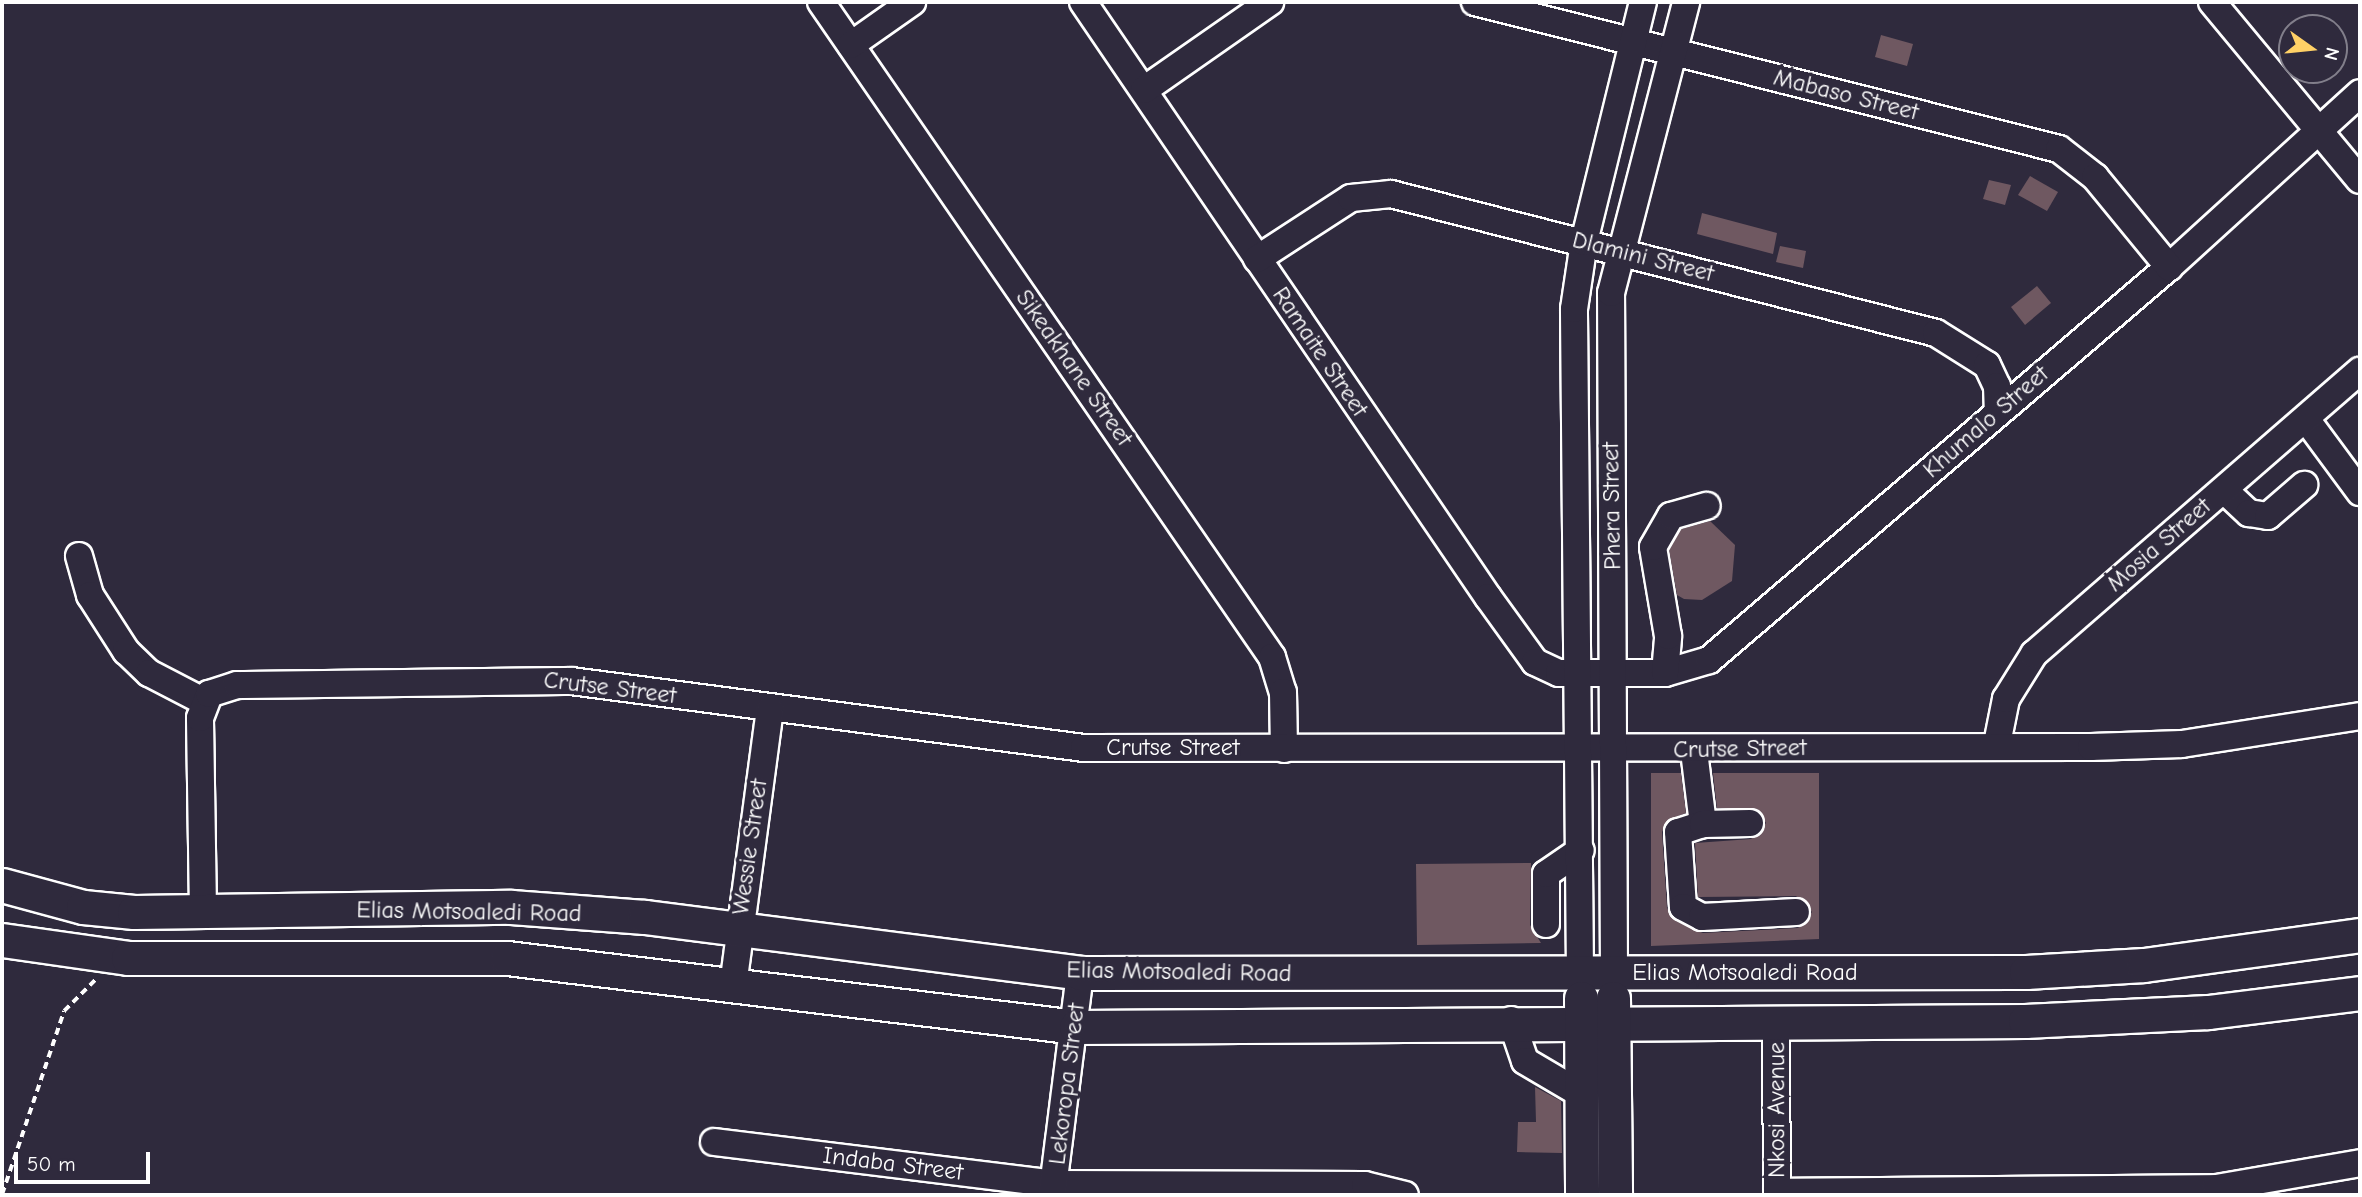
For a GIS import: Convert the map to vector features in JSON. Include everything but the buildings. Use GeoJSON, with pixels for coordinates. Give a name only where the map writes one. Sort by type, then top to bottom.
{"type":"FeatureCollection","features":[{"type":"Feature","properties":{"kind":"main road","name":"Elias Motsoaledi Road"},"geometry":{"type":"LineString","coordinates":[[2,885],[83,907],[203,911],[511,907],[645,917],[738,933],[1080,972],[1495,976],[2131,966],[2360,934]]}},
{"type":"Feature","properties":{"kind":"main road","name":"Elias Motsoaledi Road"},"geometry":{"type":"LineString","coordinates":[[2,940],[128,958],[507,958],[1076,1027],[1504,1020],[1776,1024],[2142,1017],[2360,993]]}},
{"type":"Feature","properties":{"kind":"main road","name":"Phera Street"},"geometry":{"type":"LineString","coordinates":[[1580,974],[1597,1020]]}},
{"type":"Feature","properties":{"kind":"main road","name":"Phera Street"},"geometry":{"type":"LineString","coordinates":[[1597,1020],[1614,974]]}},
{"type":"Feature","properties":{"kind":"main road"},"geometry":{"type":"LineString","coordinates":[[1495,976],[1504,1020]]}},
{"type":"Feature","properties":{"kind":"main road"},"geometry":{"type":"LineString","coordinates":[[1597,1020],[1615,1182],[1582,1182],[1581,1094],[1597,1020]]}},
{"type":"Feature","properties":{"kind":"street","name":"Sikeakhane Street"},"geometry":{"type":"LineString","coordinates":[[821,2],[1272,656],[1283,692],[1284,749]]}},
{"type":"Feature","properties":{"kind":"street"},"geometry":{"type":"LineString","coordinates":[[851,45],[912,2]]}},
{"type":"Feature","properties":{"kind":"street","name":"Ramaite Street"},"geometry":{"type":"LineString","coordinates":[[1083,2],[1527,653],[1550,671],[1578,670]]}},
{"type":"Feature","properties":{"kind":"street"},"geometry":{"type":"LineString","coordinates":[[1144,90],[1270,2]]}},
{"type":"Feature","properties":{"kind":"street","name":"Mabaso Street"},"geometry":{"type":"LineString","coordinates":[[1475,2],[2059,149],[2095,177],[2169,267]]}},
{"type":"Feature","properties":{"kind":"street","name":"Phera Street"},"geometry":{"type":"LineString","coordinates":[[1580,974],[1581,748],[1572,355],[1584,242],[1643,2]]}},
{"type":"Feature","properties":{"kind":"street","name":"Phera Street"},"geometry":{"type":"LineString","coordinates":[[1614,974],[1611,293],[1686,2]]}},
{"type":"Feature","properties":{"kind":"street"},"geometry":{"type":"LineString","coordinates":[[2212,2],[2360,180]]}},
{"type":"Feature","properties":{"kind":"street","name":"Khumalo Street"},"geometry":{"type":"LineString","coordinates":[[1578,670],[1665,673],[1709,660],[2169,267],[2360,93]]}},
{"type":"Feature","properties":{"kind":"street","name":"Dlamini Street"},"geometry":{"type":"LineString","coordinates":[[1257,259],[1351,198],[1375,192],[1620,250],[1952,339],[1987,365],[1997,386],[1998,412]]}},
{"type":"Feature","properties":{"kind":"street","name":"Mosia Street"},"geometry":{"type":"LineString","coordinates":[[1997,744],[2006,698],[2034,654],[2360,371]]}},
{"type":"Feature","properties":{"kind":"street"},"geometry":{"type":"LineString","coordinates":[[2306,419],[2360,492]]}},
{"type":"Feature","properties":{"kind":"street"},"geometry":{"type":"LineString","coordinates":[[2224,490],[2249,513],[2268,516],[2304,485]]}},
{"type":"Feature","properties":{"kind":"street"},"geometry":{"type":"LineString","coordinates":[[1665,673],[1668,636],[1653,547],[1671,516],[1707,506]]}},
{"type":"Feature","properties":{"kind":"street"},"geometry":{"type":"LineString","coordinates":[[79,556],[90,595],[126,651],[149,673],[205,702],[200,718],[203,911]]}},
{"type":"Feature","properties":{"kind":"street","name":"Crutse Street"},"geometry":{"type":"LineString","coordinates":[[205,702],[217,688],[237,685],[511,678],[1084,748],[1612,748],[1694,751],[1997,744],[2182,744],[2360,716]]}},
{"type":"Feature","properties":{"kind":"street","name":"Wessie Street"},"geometry":{"type":"LineString","coordinates":[[733,986],[770,709]]}},
{"type":"Feature","properties":{"kind":"street"},"geometry":{"type":"LineString","coordinates":[[1694,751],[1703,824]]}},
{"type":"Feature","properties":{"kind":"street"},"geometry":{"type":"LineString","coordinates":[[1750,823],[1684,826],[1676,844],[1683,907],[1691,914],[1796,912]]}},
{"type":"Feature","properties":{"kind":"street"},"geometry":{"type":"LineString","coordinates":[[1546,924],[1546,874],[1581,850]]}},
{"type":"Feature","properties":{"kind":"street","name":"Lekoropa Street"},"geometry":{"type":"LineString","coordinates":[[1053,1190],[1076,1027],[1080,972]]}},
{"type":"Feature","properties":{"kind":"street"},"geometry":{"type":"LineString","coordinates":[[1504,1020],[1525,1061],[1581,1094]]}},
{"type":"Feature","properties":{"kind":"street","name":"Nkosi Avenue"},"geometry":{"type":"LineString","coordinates":[[1776,1024],[1777,1194]]}},
{"type":"Feature","properties":{"kind":"street","name":"Indaba Street"},"geometry":{"type":"LineString","coordinates":[[714,1142],[1053,1190],[1365,1185],[1405,1195]]}},
{"type":"Feature","properties":{"kind":"street"},"geometry":{"type":"LineString","coordinates":[[1777,1194],[2216,1188],[2360,1163]]}},
{"type":"Feature","properties":{"kind":"path"},"geometry":{"type":"LineString","coordinates":[[2,1194],[64,1011],[96,979]]}}]}
